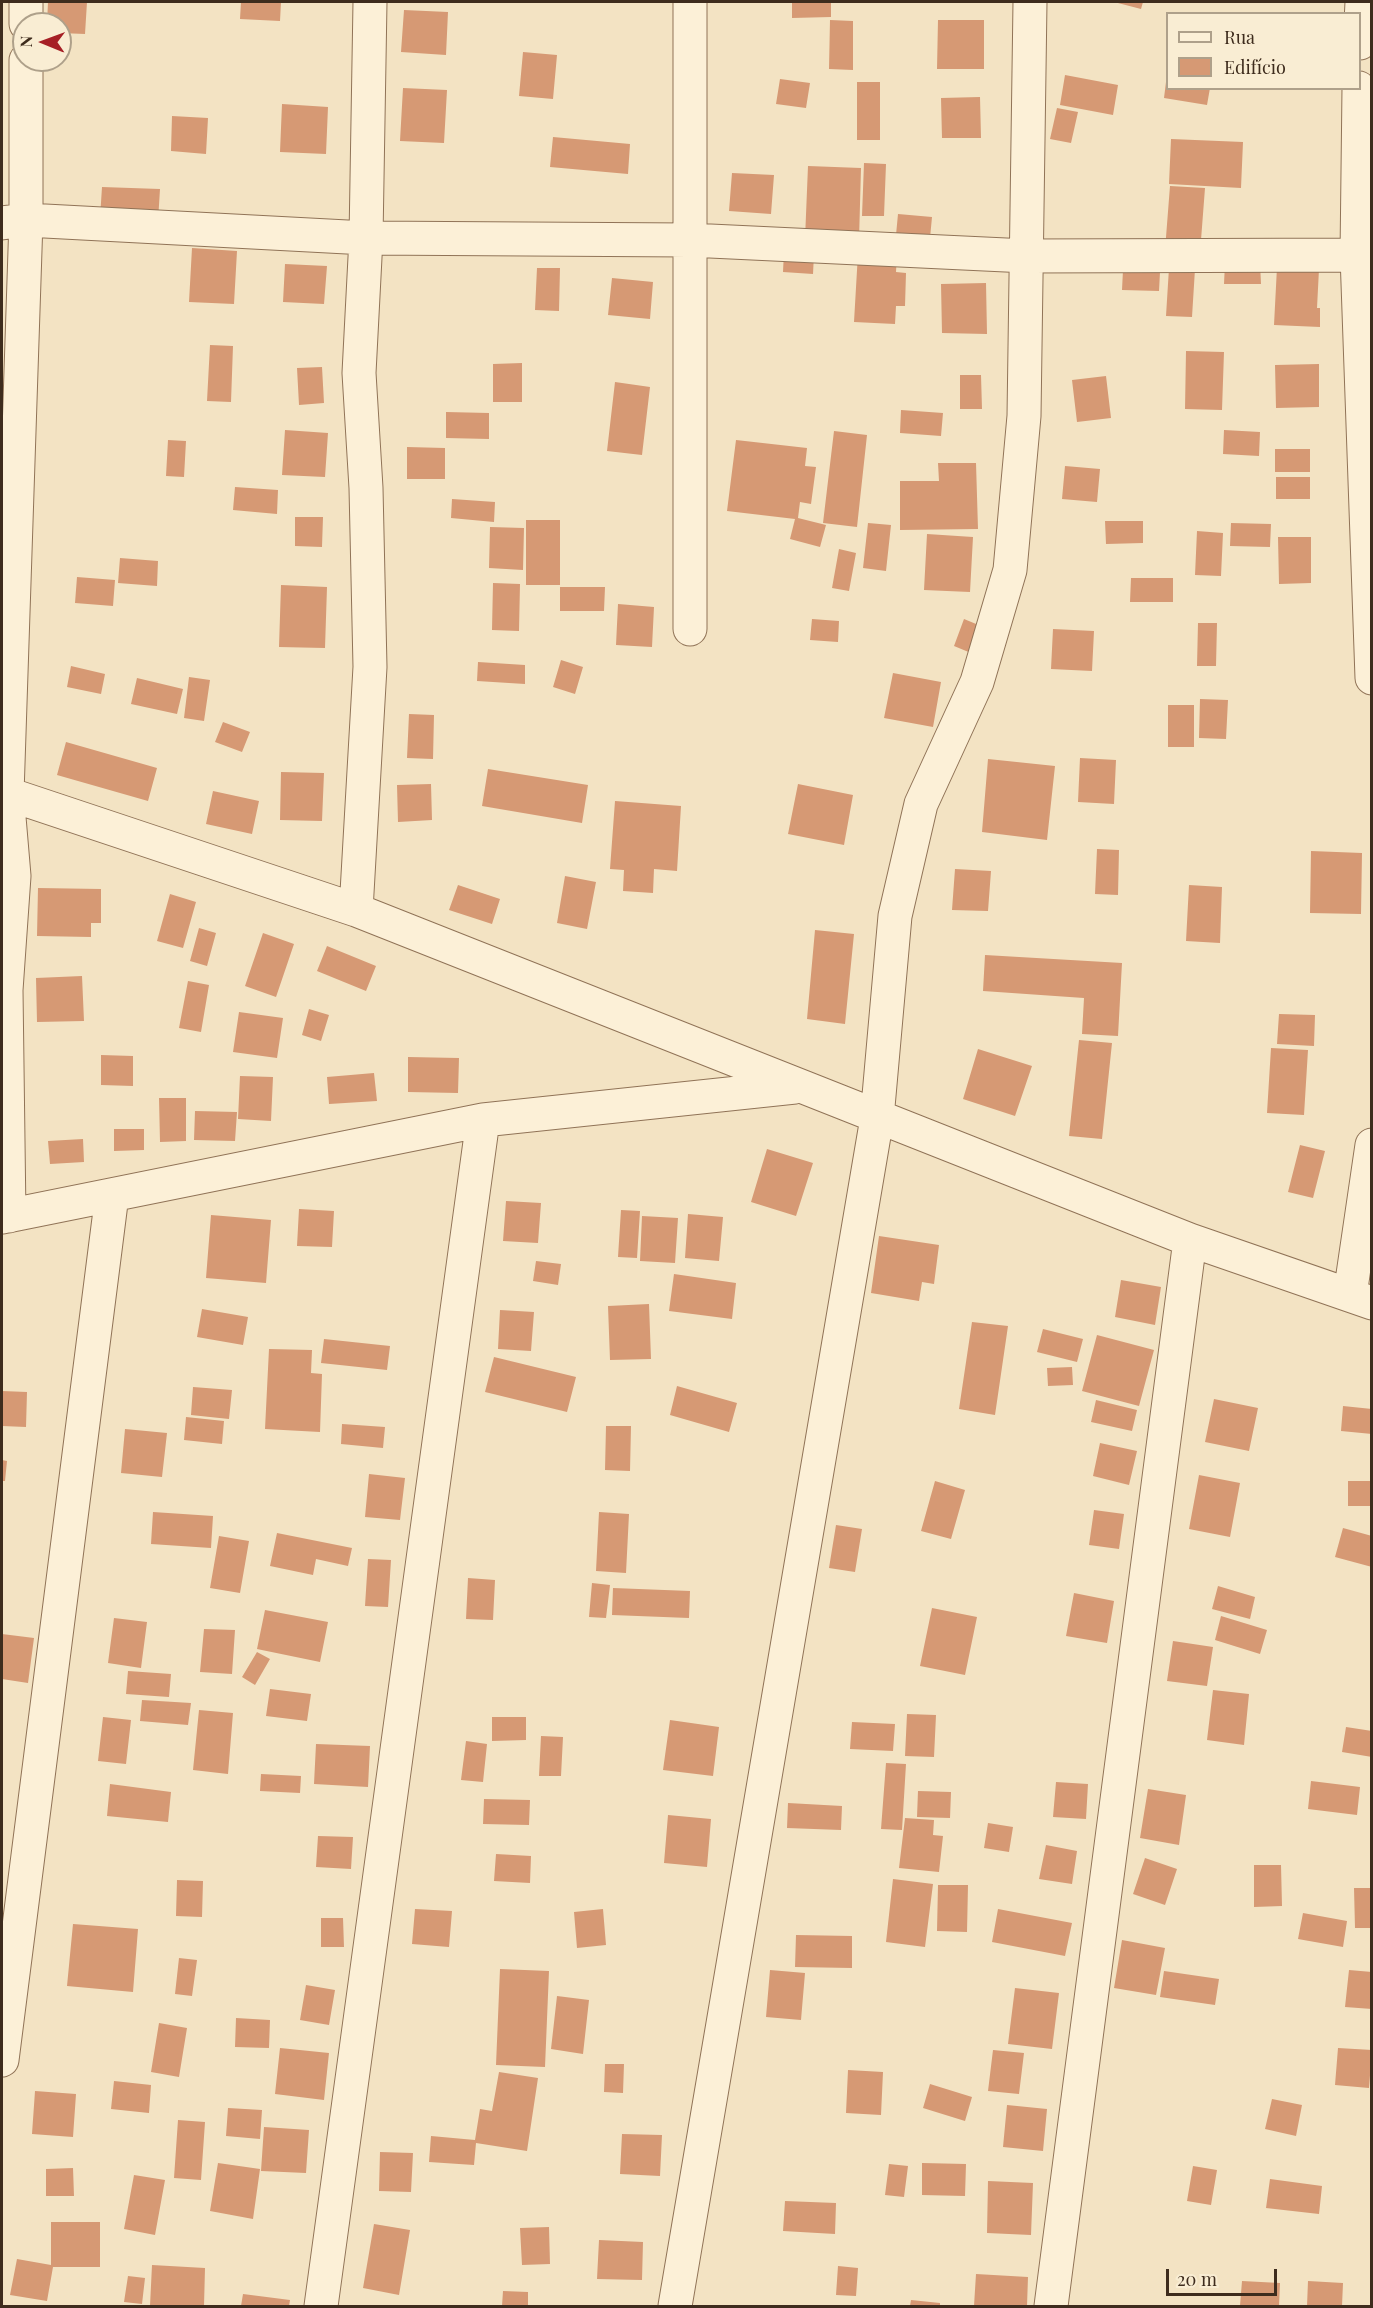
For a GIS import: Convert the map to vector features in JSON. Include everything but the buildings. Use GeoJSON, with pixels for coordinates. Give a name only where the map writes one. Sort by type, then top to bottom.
{"type":"FeatureCollection","features":[{"type":"Feature","properties":{"kind":"street"},"geometry":{"type":"LineString","coordinates":[[356,910],[370,667],[366,488],[359,373],[366,238],[370,2]]}},
{"type":"Feature","properties":{"kind":"street"},"geometry":{"type":"LineString","coordinates":[[690,2],[690,629]]}},
{"type":"Feature","properties":{"kind":"street"},"geometry":{"type":"LineString","coordinates":[[675,2307],[877,1118],[896,916],[921,804],[978,682],[1010,570],[1024,416],[1030,2]]}},
{"type":"Feature","properties":{"kind":"street"},"geometry":{"type":"LineString","coordinates":[[25,72],[14,222],[4,793],[14,876],[6,990],[5,1217],[483,1120],[800,1087]]}},
{"type":"Feature","properties":{"kind":"street"},"geometry":{"type":"LineString","coordinates":[[1359,90],[1371,678]]}},
{"type":"Feature","properties":{"kind":"street"},"geometry":{"type":"LineString","coordinates":[[14,222],[366,238],[689,240],[1027,256],[1364,255]]}},
{"type":"Feature","properties":{"kind":"street"},"geometry":{"type":"LineString","coordinates":[[4,793],[356,910],[1190,1240],[1361,1299],[1371,1145]]}},
{"type":"Feature","properties":{"kind":"street"},"geometry":{"type":"LineString","coordinates":[[321,2307],[483,1120]]}},
{"type":"Feature","properties":{"kind":"street"},"geometry":{"type":"LineString","coordinates":[[2,2060],[112,1195]]}},
{"type":"Feature","properties":{"kind":"street"},"geometry":{"type":"LineString","coordinates":[[1051,2307],[1190,1240]]}}]}
